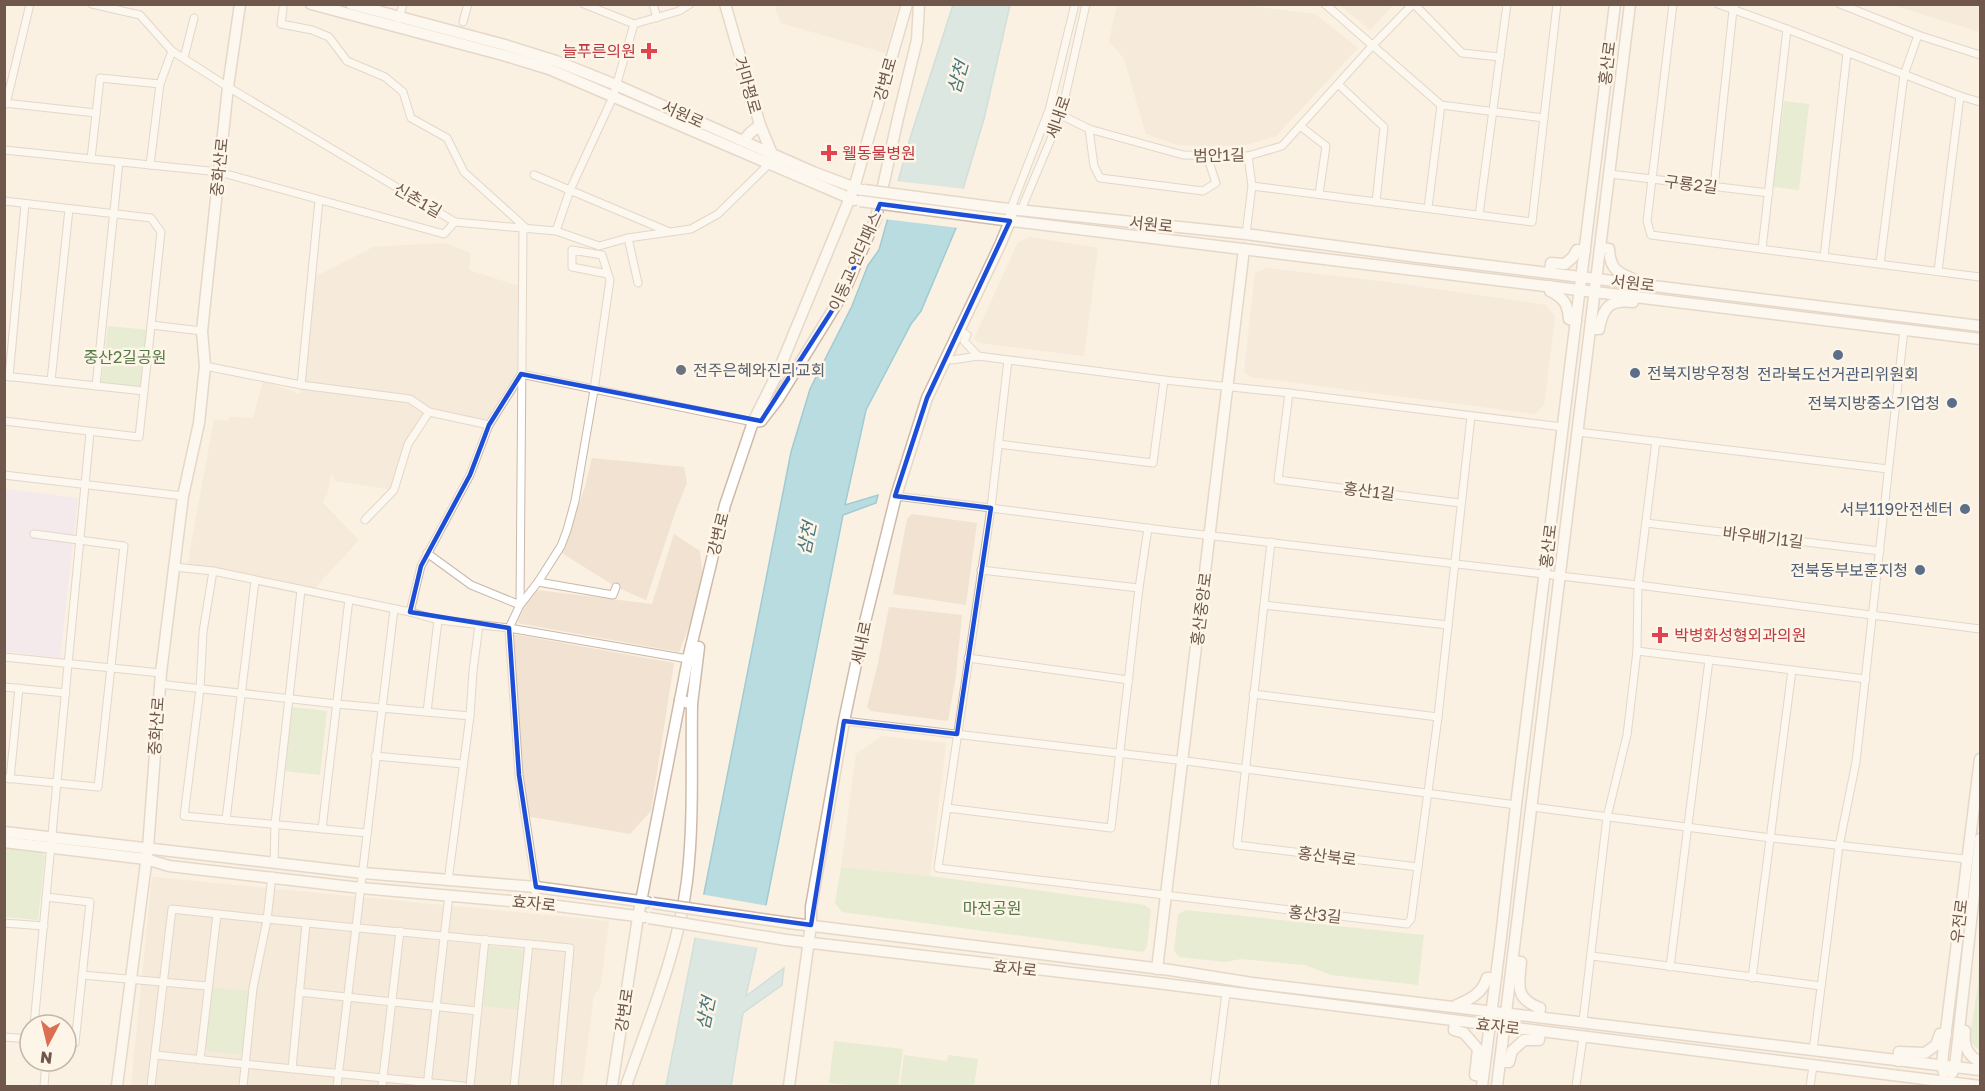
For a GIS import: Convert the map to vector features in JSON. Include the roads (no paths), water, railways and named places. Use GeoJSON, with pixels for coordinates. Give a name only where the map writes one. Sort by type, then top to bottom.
{"type":"FeatureCollection","features":[{"type":"Feature","properties":{"kind":"street"},"geometry":{"type":"LineString","coordinates":[[30,4],[5,103],[96,113]]}},
{"type":"Feature","properties":{"kind":"street","name":"신촌1길"},"geometry":{"type":"LineString","coordinates":[[92,4],[140,15],[172,51],[228,87],[455,222],[556,231],[599,246],[628,238],[691,229],[718,214],[771,160]]}},
{"type":"Feature","properties":{"kind":"street","name":"중화산로"},"geometry":{"type":"LineString","coordinates":[[117,1086],[147,853],[160,679],[183,496],[199,423],[205,366],[202,331],[228,87],[240,4]]}},
{"type":"Feature","properties":{"kind":"street","name":"서원로"},"geometry":{"type":"LineString","coordinates":[[311,4],[515,48],[556,61],[743,141],[771,160]]}},
{"type":"Feature","properties":{"kind":"street","name":"서원로"},"geometry":{"type":"LineString","coordinates":[[351,4],[398,22],[549,69],[857,195],[1010,221],[1980,339]]}},
{"type":"Feature","properties":{"kind":"street"},"geometry":{"type":"LineString","coordinates":[[398,22],[403,4]]}},
{"type":"Feature","properties":{"kind":"street"},"geometry":{"type":"LineString","coordinates":[[463,22],[468,4]]}},
{"type":"Feature","properties":{"kind":"street"},"geometry":{"type":"LineString","coordinates":[[584,4],[634,24],[679,11],[690,4]]}},
{"type":"Feature","properties":{"kind":"street"},"geometry":{"type":"LineString","coordinates":[[653,4],[657,18]]}},
{"type":"Feature","properties":{"kind":"street","name":"거마평로"},"geometry":{"type":"LineString","coordinates":[[725,4],[771,160]]}},
{"type":"Feature","properties":{"kind":"street","name":"강변로"},"geometry":{"type":"LineString","coordinates":[[612,1086],[644,917],[641,902],[680,700],[725,505],[753,422],[778,372],[857,195],[907,4]]}},
{"type":"Feature","properties":{"kind":"street","name":"이동교 언더패스"},"geometry":{"type":"LineString","coordinates":[[753,422],[761,420],[778,399],[827,322],[844,292],[876,218],[917,40],[919,4]]}},
{"type":"Feature","properties":{"kind":"street","name":"세내로"},"geometry":{"type":"LineString","coordinates":[[789,1086],[811,925],[811,907],[844,721],[864,626],[896,496],[927,398],[1010,221],[1011,209],[1049,111],[1075,4]]}},
{"type":"Feature","properties":{"kind":"street","name":"세내로"},"geometry":{"type":"LineString","coordinates":[[1011,209],[1060,115],[1086,4]]}},
{"type":"Feature","properties":{"kind":"street"},"geometry":{"type":"LineString","coordinates":[[1325,4],[1441,105],[1544,118]]}},
{"type":"Feature","properties":{"kind":"street","name":"범안1길"},"geometry":{"type":"LineString","coordinates":[[1060,115],[1089,129],[1183,156],[1248,156],[1282,146],[1413,4],[1462,53],[1500,57]]}},
{"type":"Feature","properties":{"kind":"street"},"geometry":{"type":"LineString","coordinates":[[1479,215],[1507,4]]}},
{"type":"Feature","properties":{"kind":"street"},"geometry":{"type":"LineString","coordinates":[[1252,186],[1532,222],[1557,4]]}},
{"type":"Feature","properties":{"kind":"street","name":"홍산로"},"geometry":{"type":"LineString","coordinates":[[1482,1081],[1615,4]]}},
{"type":"Feature","properties":{"kind":"street","name":"홍산로"},"geometry":{"type":"LineString","coordinates":[[1497,1086],[1630,4]]}},
{"type":"Feature","properties":{"kind":"street"},"geometry":{"type":"LineString","coordinates":[[1610,174],[1652,179],[1673,4]]}},
{"type":"Feature","properties":{"kind":"street"},"geometry":{"type":"LineString","coordinates":[[1718,4],[1734,7],[1904,75],[1980,102]]}},
{"type":"Feature","properties":{"kind":"street"},"geometry":{"type":"LineString","coordinates":[[1844,5],[1918,35],[1980,55]]}},
{"type":"Feature","properties":{"kind":"street"},"geometry":{"type":"LineString","coordinates":[[1714,187],[1734,7]]}},
{"type":"Feature","properties":{"kind":"street"},"geometry":{"type":"LineString","coordinates":[[283,9],[281,24],[312,30],[329,37],[347,61],[385,77],[403,92],[411,118],[447,138],[464,172],[525,229],[521,374],[520,605]]}},
{"type":"Feature","properties":{"kind":"street"},"geometry":{"type":"LineString","coordinates":[[184,58],[194,18]]}},
{"type":"Feature","properties":{"kind":"street"},"geometry":{"type":"LineString","coordinates":[[556,231],[570,190],[613,97],[634,24]]}},
{"type":"Feature","properties":{"kind":"street"},"geometry":{"type":"LineString","coordinates":[[1762,249],[1787,29]]}},
{"type":"Feature","properties":{"kind":"street"},"geometry":{"type":"LineString","coordinates":[[1880,264],[1904,75],[1918,35]]}},
{"type":"Feature","properties":{"kind":"street"},"geometry":{"type":"LineString","coordinates":[[150,165],[160,84],[172,51]]}},
{"type":"Feature","properties":{"kind":"street"},"geometry":{"type":"LineString","coordinates":[[1824,257],[1847,52]]}},
{"type":"Feature","properties":{"kind":"street"},"geometry":{"type":"LineString","coordinates":[[91,159],[100,78],[160,84]]}},
{"type":"Feature","properties":{"kind":"street"},"geometry":{"type":"LineString","coordinates":[[1339,85],[1384,127],[1376,202]]}},
{"type":"Feature","properties":{"kind":"street"},"geometry":{"type":"LineString","coordinates":[[1938,271],[1960,96]]}},
{"type":"Feature","properties":{"kind":"street"},"geometry":{"type":"LineString","coordinates":[[1428,208],[1441,105]]}},
{"type":"Feature","properties":{"kind":"street"},"geometry":{"type":"LineString","coordinates":[[743,141],[760,125]]}},
{"type":"Feature","properties":{"kind":"street"},"geometry":{"type":"LineString","coordinates":[[1300,126],[1326,146],[1319,194]]}},
{"type":"Feature","properties":{"kind":"street"},"geometry":{"type":"LineString","coordinates":[[1089,129],[1094,166],[1100,177],[1203,191],[1216,183],[1207,156]]}},
{"type":"Feature","properties":{"kind":"street"},"geometry":{"type":"LineString","coordinates":[[4,150],[219,172],[444,234],[455,222]]}},
{"type":"Feature","properties":{"kind":"street"},"geometry":{"type":"LineString","coordinates":[[1246,234],[1252,186],[1248,156]]}},
{"type":"Feature","properties":{"kind":"street"},"geometry":{"type":"LineString","coordinates":[[96,386],[119,162]]}},
{"type":"Feature","properties":{"kind":"street"},"geometry":{"type":"LineString","coordinates":[[534,175],[669,232]]}},
{"type":"Feature","properties":{"kind":"street","name":"구룡2길"},"geometry":{"type":"LineString","coordinates":[[1768,193],[1652,179],[1647,221],[1651,235],[1980,277]]}},
{"type":"Feature","properties":{"kind":"street","name":"서원로"},"geometry":{"type":"LineString","coordinates":[[857,195],[1246,234],[1980,326]]}},
{"type":"Feature","properties":{"kind":"street"},"geometry":{"type":"LineString","coordinates":[[301,385],[319,200]]}},
{"type":"Feature","properties":{"kind":"street"},"geometry":{"type":"LineString","coordinates":[[4,201],[151,218],[161,232],[139,437],[4,421]]}},
{"type":"Feature","properties":{"kind":"street"},"geometry":{"type":"LineString","coordinates":[[25,204],[7,376],[144,391]]}},
{"type":"Feature","properties":{"kind":"street"},"geometry":{"type":"LineString","coordinates":[[51,381],[69,209]]}},
{"type":"Feature","properties":{"kind":"street"},"geometry":{"type":"LineString","coordinates":[[568,236],[572,250],[572,267],[608,274]]}},
{"type":"Feature","properties":{"kind":"street"},"geometry":{"type":"LineString","coordinates":[[628,238],[638,283]]}},
{"type":"Feature","properties":{"kind":"street"},"geometry":{"type":"LineString","coordinates":[[1601,248],[1609,249],[1610,262],[1618,273],[1631,278],[1630,283]]}},
{"type":"Feature","properties":{"kind":"street","name":"홍산중앙로"},"geometry":{"type":"LineString","coordinates":[[1157,969],[1244,249]]}},
{"type":"Feature","properties":{"kind":"street"},"geometry":{"type":"LineString","coordinates":[[534,903],[536,887],[519,775],[509,628],[520,605],[561,546],[567,530],[594,390],[610,280],[602,255],[572,250]]}},
{"type":"Feature","properties":{"kind":"street"},"geometry":{"type":"LineString","coordinates":[[1550,273],[1551,263],[1565,264],[1573,257],[1576,250],[1585,251]]}},
{"type":"Feature","properties":{"kind":"street"},"geometry":{"type":"LineString","coordinates":[[1550,286],[1550,291],[1560,296],[1567,304],[1569,319],[1576,321]]}},
{"type":"Feature","properties":{"kind":"street"},"geometry":{"type":"LineString","coordinates":[[1591,328],[1599,329],[1603,310],[1611,304],[1624,301],[1638,302],[1639,297]]}},
{"type":"Feature","properties":{"kind":"street"},"geometry":{"type":"LineString","coordinates":[[151,325],[202,331]]}},
{"type":"Feature","properties":{"kind":"street"},"geometry":{"type":"LineString","coordinates":[[959,330],[967,335],[964,341],[969,349],[978,356]]}},
{"type":"Feature","properties":{"kind":"street"},"geometry":{"type":"LineString","coordinates":[[1813,1050],[1839,846],[1856,762],[1904,330]]}},
{"type":"Feature","properties":{"kind":"street"},"geometry":{"type":"LineString","coordinates":[[945,358],[952,360],[978,356],[1563,427]]}},
{"type":"Feature","properties":{"kind":"street"},"geometry":{"type":"LineString","coordinates":[[1008,360],[991,508],[938,868],[1165,897]]}},
{"type":"Feature","properties":{"kind":"street"},"geometry":{"type":"LineString","coordinates":[[205,366],[301,385],[410,399],[429,412],[489,425]]}},
{"type":"Feature","properties":{"kind":"street"},"geometry":{"type":"LineString","coordinates":[[521,374],[753,422]]}},
{"type":"Feature","properties":{"kind":"street"},"geometry":{"type":"LineString","coordinates":[[411,612],[421,566],[427,553],[470,474],[489,425],[521,374]]}},
{"type":"Feature","properties":{"kind":"street"},"geometry":{"type":"LineString","coordinates":[[998,444],[1153,463],[1164,380]]}},
{"type":"Feature","properties":{"kind":"street","name":"홍산1길"},"geometry":{"type":"LineString","coordinates":[[1289,393],[1278,480],[1460,503]]}},
{"type":"Feature","properties":{"kind":"street"},"geometry":{"type":"LineString","coordinates":[[366,520],[393,490],[408,444],[429,412]]}},
{"type":"Feature","properties":{"kind":"street"},"geometry":{"type":"LineString","coordinates":[[1418,867],[1438,717],[1471,416]]}},
{"type":"Feature","properties":{"kind":"street"},"geometry":{"type":"LineString","coordinates":[[35,1013],[90,432]]}},
{"type":"Feature","properties":{"kind":"street"},"geometry":{"type":"LineString","coordinates":[[1578,432],[1888,469]]}},
{"type":"Feature","properties":{"kind":"street"},"geometry":{"type":"LineString","coordinates":[[1583,1021],[1608,817],[1627,735],[1637,651],[1638,585],[1656,441]]}},
{"type":"Feature","properties":{"kind":"street"},"geometry":{"type":"LineString","coordinates":[[4,476],[183,496]]}},
{"type":"Feature","properties":{"kind":"street"},"geometry":{"type":"LineString","coordinates":[[896,496],[1638,585],[1980,629]]}},
{"type":"Feature","properties":{"kind":"street","name":"바우배기1길"},"geometry":{"type":"LineString","coordinates":[[1646,523],[1880,551]]}},
{"type":"Feature","properties":{"kind":"street"},"geometry":{"type":"LineString","coordinates":[[946,808],[1111,828],[1148,528]]}},
{"type":"Feature","properties":{"kind":"street"},"geometry":{"type":"LineString","coordinates":[[19,688],[7,778],[98,787],[124,546],[34,534]]}},
{"type":"Feature","properties":{"kind":"street","name":"홍산북로"},"geometry":{"type":"LineString","coordinates":[[1271,542],[1237,845],[1418,867]]}},
{"type":"Feature","properties":{"kind":"street"},"geometry":{"type":"LineString","coordinates":[[427,553],[471,585],[520,605]]}},
{"type":"Feature","properties":{"kind":"street"},"geometry":{"type":"LineString","coordinates":[[174,567],[213,571],[411,612],[438,620],[509,628],[688,660]]}},
{"type":"Feature","properties":{"kind":"street"},"geometry":{"type":"LineString","coordinates":[[981,570],[1139,588]]}},
{"type":"Feature","properties":{"kind":"street"},"geometry":{"type":"LineString","coordinates":[[213,571],[203,632],[200,689],[184,816],[367,833]]}},
{"type":"Feature","properties":{"kind":"street"},"geometry":{"type":"LineString","coordinates":[[226,820],[255,581]]}},
{"type":"Feature","properties":{"kind":"street"},"geometry":{"type":"LineString","coordinates":[[538,582],[613,595],[616,587]]}},
{"type":"Feature","properties":{"kind":"street"},"geometry":{"type":"LineString","coordinates":[[274,862],[275,824],[301,590]]}},
{"type":"Feature","properties":{"kind":"street"},"geometry":{"type":"LineString","coordinates":[[321,829],[348,600]]}},
{"type":"Feature","properties":{"kind":"street"},"geometry":{"type":"LineString","coordinates":[[1264,604],[1448,625]]}},
{"type":"Feature","properties":{"kind":"street"},"geometry":{"type":"LineString","coordinates":[[337,1086],[394,609]]}},
{"type":"Feature","properties":{"kind":"street"},"geometry":{"type":"LineString","coordinates":[[427,712],[438,620]]}},
{"type":"Feature","properties":{"kind":"street"},"geometry":{"type":"LineString","coordinates":[[448,880],[470,716],[479,625]]}},
{"type":"Feature","properties":{"kind":"street"},"geometry":{"type":"LineString","coordinates":[[626,1086],[665,972],[686,883],[691,801],[692,704],[699,647],[691,647]]}},
{"type":"Feature","properties":{"kind":"street"},"geometry":{"type":"LineString","coordinates":[[1637,651],[1866,679]]}},
{"type":"Feature","properties":{"kind":"street"},"geometry":{"type":"LineString","coordinates":[[4,657],[111,669],[200,689],[470,716]]}},
{"type":"Feature","properties":{"kind":"street"},"geometry":{"type":"LineString","coordinates":[[968,658],[1129,680]]}},
{"type":"Feature","properties":{"kind":"street"},"geometry":{"type":"LineString","coordinates":[[1670,967],[1709,660]]}},
{"type":"Feature","properties":{"kind":"street"},"geometry":{"type":"LineString","coordinates":[[1752,978],[1792,670]]}},
{"type":"Feature","properties":{"kind":"street"},"geometry":{"type":"LineString","coordinates":[[4,687],[66,693]]}},
{"type":"Feature","properties":{"kind":"street"},"geometry":{"type":"LineString","coordinates":[[1253,694],[1438,717]]}},
{"type":"Feature","properties":{"kind":"street"},"geometry":{"type":"LineString","coordinates":[[680,700],[692,704]]}},
{"type":"Feature","properties":{"kind":"street"},"geometry":{"type":"LineString","coordinates":[[844,721],[1181,760],[1516,805]]}},
{"type":"Feature","properties":{"kind":"street"},"geometry":{"type":"LineString","coordinates":[[375,756],[463,764]]}},
{"type":"Feature","properties":{"kind":"street","name":"우전로"},"geometry":{"type":"LineString","coordinates":[[1946,1084],[1942,1066],[1980,759]]}},
{"type":"Feature","properties":{"kind":"street"},"geometry":{"type":"LineString","coordinates":[[1532,807],[1771,838],[1966,859]]}},
{"type":"Feature","properties":{"kind":"street","name":"효자로"},"geometry":{"type":"LineString","coordinates":[[4,832],[51,842],[147,853],[274,862],[363,873],[536,887],[789,923],[1252,983],[1980,1070]]}},
{"type":"Feature","properties":{"kind":"street","name":"우전로"},"geometry":{"type":"LineString","coordinates":[[1946,1084],[1955,1067],[1980,839]]}},
{"type":"Feature","properties":{"kind":"street","name":"효자로"},"geometry":{"type":"LineString","coordinates":[[4,842],[51,842]]}},
{"type":"Feature","properties":{"kind":"street","name":"효자로"},"geometry":{"type":"LineString","coordinates":[[147,853],[169,866],[361,888],[534,903],[644,917],[786,940],[1540,1031],[1813,1066],[1910,1082],[1980,1086]]}},
{"type":"Feature","properties":{"kind":"street","name":"홍산3길"},"geometry":{"type":"LineString","coordinates":[[1165,897],[1407,924],[1411,919],[1418,867]]}},
{"type":"Feature","properties":{"kind":"street"},"geometry":{"type":"LineString","coordinates":[[243,1086],[254,987],[267,920],[272,876]]}},
{"type":"Feature","properties":{"kind":"street"},"geometry":{"type":"LineString","coordinates":[[428,1085],[449,895]]}},
{"type":"Feature","properties":{"kind":"street"},"geometry":{"type":"LineString","coordinates":[[46,897],[90,902],[78,1014]]}},
{"type":"Feature","properties":{"kind":"street"},"geometry":{"type":"LineString","coordinates":[[151,1086],[172,909],[306,924],[570,948],[556,1086]]}},
{"type":"Feature","properties":{"kind":"street"},"geometry":{"type":"LineString","coordinates":[[200,1060],[217,914]]}},
{"type":"Feature","properties":{"kind":"street"},"geometry":{"type":"LineString","coordinates":[[4,923],[44,926]]}},
{"type":"Feature","properties":{"kind":"street"},"geometry":{"type":"LineString","coordinates":[[292,1069],[306,924]]}},
{"type":"Feature","properties":{"kind":"street"},"geometry":{"type":"LineString","coordinates":[[383,1082],[400,931]]}},
{"type":"Feature","properties":{"kind":"street"},"geometry":{"type":"LineString","coordinates":[[470,1086],[484,939]]}},
{"type":"Feature","properties":{"kind":"street"},"geometry":{"type":"LineString","coordinates":[[514,1086],[529,944]]}},
{"type":"Feature","properties":{"kind":"street"},"geometry":{"type":"LineString","coordinates":[[1592,956],[1821,986]]}},
{"type":"Feature","properties":{"kind":"street"},"geometry":{"type":"LineString","coordinates":[[1513,961],[1521,962],[1520,994],[1527,1003],[1540,1008],[1539,1016]]}},
{"type":"Feature","properties":{"kind":"street"},"geometry":{"type":"LineString","coordinates":[[82,975],[207,986]]}},
{"type":"Feature","properties":{"kind":"street"},"geometry":{"type":"LineString","coordinates":[[1453,1006],[1477,994],[1484,987],[1487,978],[1496,978]]}},
{"type":"Feature","properties":{"kind":"street"},"geometry":{"type":"LineString","coordinates":[[299,992],[478,1011]]}},
{"type":"Feature","properties":{"kind":"street"},"geometry":{"type":"LineString","coordinates":[[1214,1086],[1226,993]]}},
{"type":"Feature","properties":{"kind":"street"},"geometry":{"type":"LineString","coordinates":[[1455,1021],[1454,1030],[1464,1034],[1478,1049],[1475,1075],[1482,1081]]}},
{"type":"Feature","properties":{"kind":"street"},"geometry":{"type":"LineString","coordinates":[[1960,1026],[1965,1028],[1966,1051],[1980,1062]]}},
{"type":"Feature","properties":{"kind":"street"},"geometry":{"type":"LineString","coordinates":[[1500,1062],[1509,1062],[1512,1051],[1524,1040],[1539,1040],[1540,1031]]}},
{"type":"Feature","properties":{"kind":"street"},"geometry":{"type":"LineString","coordinates":[[1898,1061],[1899,1052],[1925,1053],[1936,1045],[1940,1034],[1946,1035]]}},
{"type":"Feature","properties":{"kind":"street"},"geometry":{"type":"LineString","coordinates":[[1576,1086],[1583,1037]]}},
{"type":"Feature","properties":{"kind":"street"},"geometry":{"type":"LineString","coordinates":[[155,1055],[339,1074],[383,1082],[463,1086]]}},
{"type":"Feature","properties":{"kind":"street"},"geometry":{"type":"LineString","coordinates":[[1810,1086],[1813,1066]]}},
{"type":"Feature","properties":{"kind":"water","name":"삼천"},"geometry":{"type":"Polygon","coordinates":[[[953,5],[1010,5],[984,119],[963,189],[956,228],[921,311],[911,324],[866,410],[845,505],[878,495],[876,503],[843,515],[746,996],[784,968],[782,985],[743,1013],[731,1086],[666,1086],[791,452],[810,389],[852,306],[868,265],[879,250],[911,135],[953,5]]]}},
{"type":"Feature","properties":{"kind":"place","name":"늘푸른의원"},"geometry":{"type":"Point","coordinates":[649,51]}},
{"type":"Feature","properties":{"kind":"place","name":"웰동물병원"},"geometry":{"type":"Point","coordinates":[829,153]}},
{"type":"Feature","properties":{"kind":"place","name":"전라북도선거관리위원회"},"geometry":{"type":"Point","coordinates":[1838,355]}},
{"type":"Feature","properties":{"kind":"place","name":"전주은혜와진리교회"},"geometry":{"type":"Point","coordinates":[681,370]}},
{"type":"Feature","properties":{"kind":"place","name":"전북지방우정청"},"geometry":{"type":"Point","coordinates":[1635,373]}},
{"type":"Feature","properties":{"kind":"place","name":"전북지방중소기업청"},"geometry":{"type":"Point","coordinates":[1952,403]}},
{"type":"Feature","properties":{"kind":"place","name":"서부119안전센터"},"geometry":{"type":"Point","coordinates":[1965,509]}},
{"type":"Feature","properties":{"kind":"place","name":"전북동부보훈지청"},"geometry":{"type":"Point","coordinates":[1920,570]}},
{"type":"Feature","properties":{"kind":"place","name":"박병화성형외과의원"},"geometry":{"type":"Point","coordinates":[1660,635]}},
{"type":"Feature","properties":{"kind":"park label","name":"중산2길공원"},"geometry":{"type":"Point","coordinates":[125,357]}},
{"type":"Feature","properties":{"kind":"park label","name":"마전공원"},"geometry":{"type":"Point","coordinates":[992,908]}}]}
